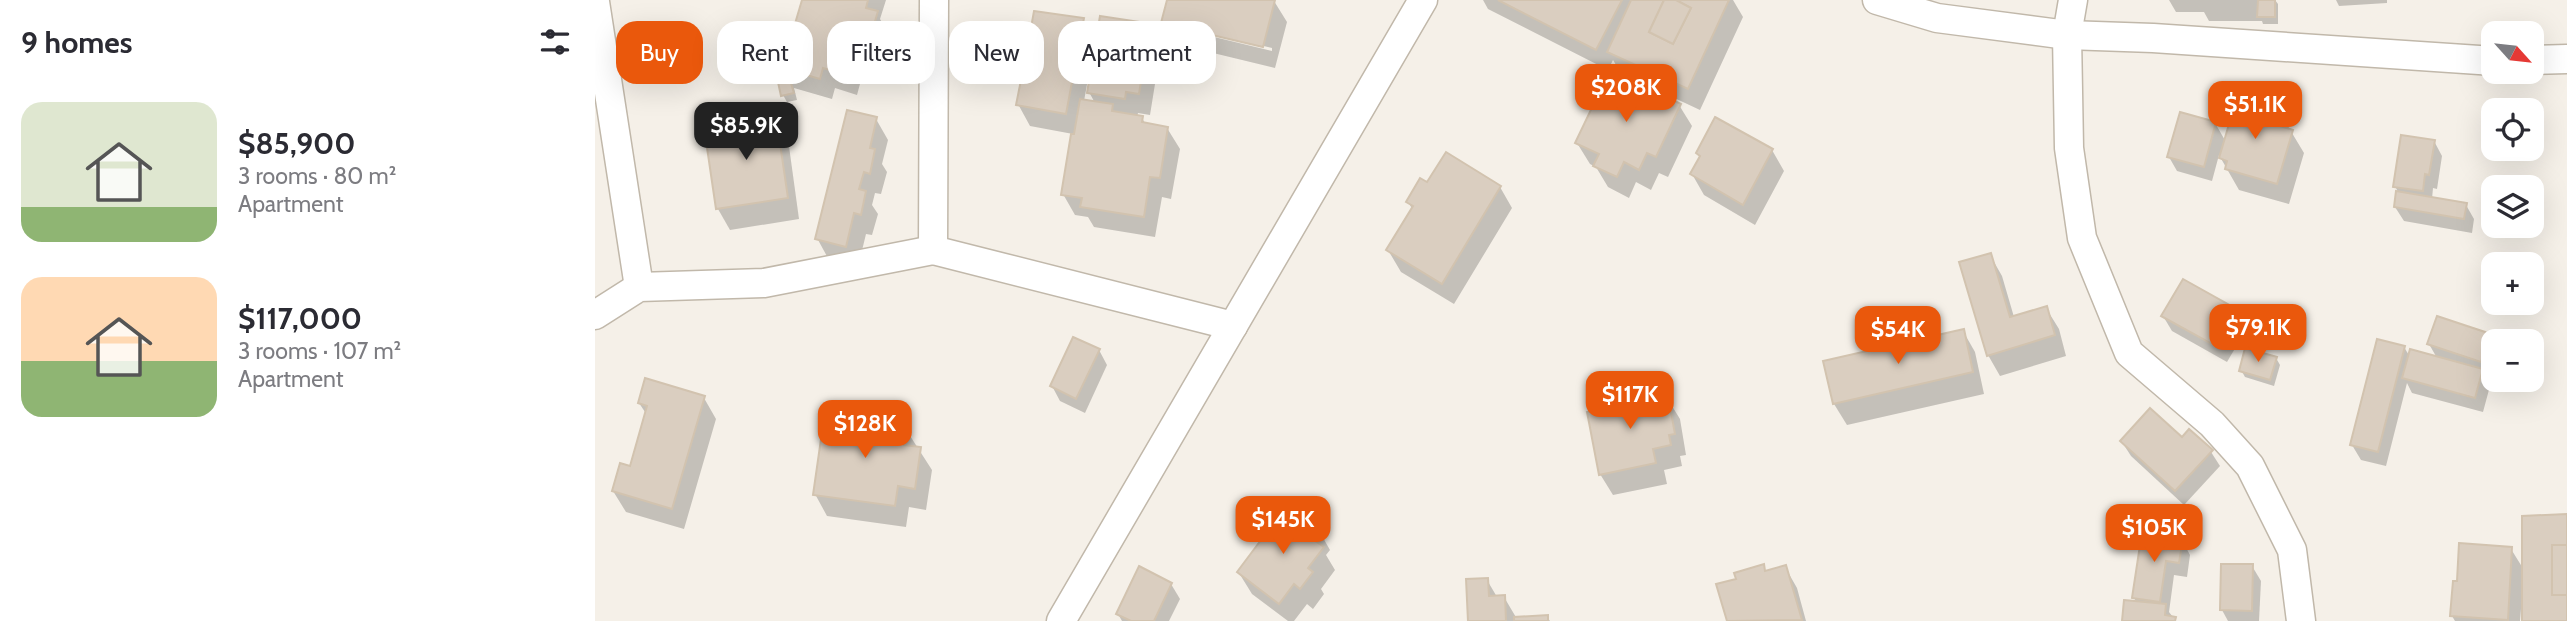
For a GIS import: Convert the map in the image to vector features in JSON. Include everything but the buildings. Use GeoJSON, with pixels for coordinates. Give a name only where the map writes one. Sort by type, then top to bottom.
{"type":"FeatureCollection","features":[{"type":"Feature","properties":{"kind":"street"},"geometry":{"type":"LineString","coordinates":[[933,250],[934,0]]}},
{"type":"Feature","properties":{"kind":"street"},"geometry":{"type":"LineString","coordinates":[[1061,621],[1423,0]]}},
{"type":"Feature","properties":{"kind":"street"},"geometry":{"type":"LineString","coordinates":[[1877,0],[1937,18],[2067,36],[2153,38],[2481,61]]}},
{"type":"Feature","properties":{"kind":"street"},"geometry":{"type":"LineString","coordinates":[[2073,0],[2067,36],[2069,148],[2082,238],[2129,353],[2212,424],[2250,466],[2292,550],[2301,621]]}},
{"type":"Feature","properties":{"kind":"street"},"geometry":{"type":"LineString","coordinates":[[595,2],[639,287]]}},
{"type":"Feature","properties":{"kind":"street"},"geometry":{"type":"LineString","coordinates":[[2545,60],[2567,60]]}},
{"type":"Feature","properties":{"kind":"street"},"geometry":{"type":"LineString","coordinates":[[595,315],[639,287],[764,283],[933,250],[1233,326]]}}]}
